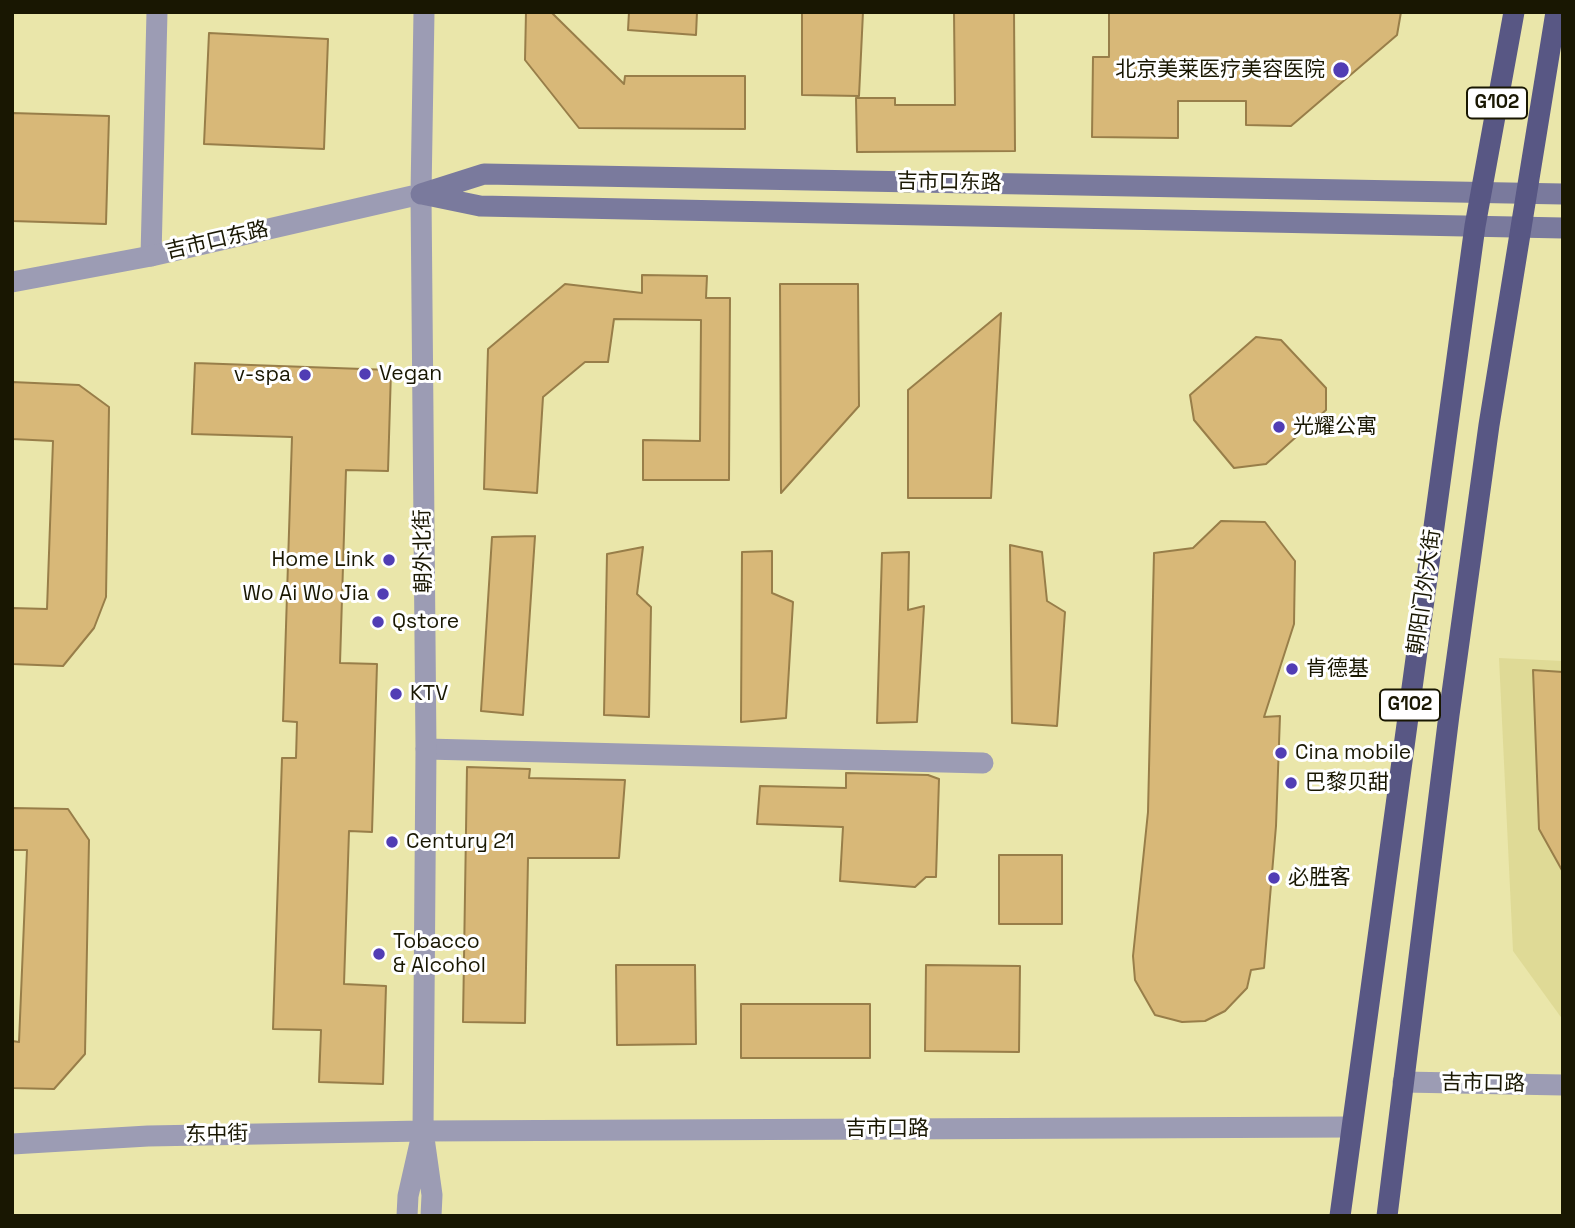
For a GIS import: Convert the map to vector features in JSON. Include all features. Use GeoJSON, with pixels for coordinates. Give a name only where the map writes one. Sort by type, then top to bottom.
{"type":"FeatureCollection","features":[{"type":"Feature","properties":{"kind":"highway","name":"朝阳门外大街"},"geometry":{"type":"LineString","coordinates":[[1340,1216],[1475,226],[1514,12]]}},
{"type":"Feature","properties":{"kind":"highway","name":"朝阳门外大街"},"geometry":{"type":"LineString","coordinates":[[1387,1216],[1460,633],[1525,196],[1556,12]]}},
{"type":"Feature","properties":{"kind":"main road","name":"吉市口东路"},"geometry":{"type":"LineString","coordinates":[[421,194],[484,174],[1525,196],[1563,194]]}},
{"type":"Feature","properties":{"kind":"main road","name":"吉市口东路"},"geometry":{"type":"LineString","coordinates":[[421,194],[480,206],[1563,228]]}},
{"type":"Feature","properties":{"kind":"street"},"geometry":{"type":"LineString","coordinates":[[151,256],[157,12]]}},
{"type":"Feature","properties":{"kind":"street","name":"朝外北街"},"geometry":{"type":"LineString","coordinates":[[425,12],[421,194],[426,749],[423,1131],[432,1195],[431,1216]]}},
{"type":"Feature","properties":{"kind":"street","name":"吉市口东路"},"geometry":{"type":"LineString","coordinates":[[12,282],[151,256],[421,194]]}},
{"type":"Feature","properties":{"kind":"street"},"geometry":{"type":"LineString","coordinates":[[426,749],[982,763]]}},
{"type":"Feature","properties":{"kind":"street","name":"吉市口路"},"geometry":{"type":"LineString","coordinates":[[1403,1082],[1563,1085]]}},
{"type":"Feature","properties":{"kind":"street","name":"吉市口路"},"geometry":{"type":"LineString","coordinates":[[423,1131],[1352,1127]]}},
{"type":"Feature","properties":{"kind":"street","name":"朝外北街"},"geometry":{"type":"LineString","coordinates":[[407,1216],[408,1196],[423,1131]]}},
{"type":"Feature","properties":{"kind":"street","name":"东中街"},"geometry":{"type":"LineString","coordinates":[[12,1144],[148,1136],[423,1131]]}},
{"type":"Feature","properties":{"kind":"shaded area"},"geometry":{"type":"Polygon","coordinates":[[[1499,658],[1563,661],[1563,1020],[1513,951],[1499,658]]]}},
{"type":"Feature","properties":{"kind":"building"},"geometry":{"type":"Polygon","coordinates":[[[526,12],[551,12],[624,84],[625,76],[745,76],[745,129],[579,128],[525,60],[526,12]]]}},
{"type":"Feature","properties":{"kind":"building"},"geometry":{"type":"Polygon","coordinates":[[[629,12],[697,12],[696,35],[628,30],[629,12]]]}},
{"type":"Feature","properties":{"kind":"building"},"geometry":{"type":"Polygon","coordinates":[[[802,12],[863,12],[859,96],[802,95],[802,12]]]}},
{"type":"Feature","properties":{"kind":"building"},"geometry":{"type":"Polygon","coordinates":[[[954,12],[1014,12],[1015,151],[857,152],[856,98],[895,98],[895,105],[955,105],[954,12]]]}},
{"type":"Feature","properties":{"kind":"building"},"geometry":{"type":"Polygon","coordinates":[[[1109,12],[1401,12],[1397,35],[1291,126],[1246,125],[1246,101],[1178,101],[1178,138],[1092,137],[1093,57],[1109,57],[1109,12]]]}},
{"type":"Feature","properties":{"kind":"building"},"geometry":{"type":"Polygon","coordinates":[[[209,33],[328,39],[324,149],[204,144],[209,33]]]}},
{"type":"Feature","properties":{"kind":"building"},"geometry":{"type":"Polygon","coordinates":[[[12,113],[109,116],[106,224],[12,221],[12,113]]]}},
{"type":"Feature","properties":{"kind":"building"},"geometry":{"type":"Polygon","coordinates":[[[642,275],[707,276],[706,298],[730,298],[729,480],[643,480],[643,440],[700,441],[701,320],[614,319],[608,362],[585,362],[543,397],[537,493],[484,489],[488,349],[565,284],[642,293],[642,275]]]}},
{"type":"Feature","properties":{"kind":"building"},"geometry":{"type":"Polygon","coordinates":[[[780,284],[858,284],[859,406],[781,493],[780,284]]]}},
{"type":"Feature","properties":{"kind":"building"},"geometry":{"type":"Polygon","coordinates":[[[1001,313],[991,498],[908,498],[908,390],[1001,313]]]}},
{"type":"Feature","properties":{"kind":"building"},"geometry":{"type":"Polygon","coordinates":[[[1256,337],[1281,340],[1326,388],[1326,410],[1266,464],[1234,468],[1194,420],[1190,395],[1256,337]]]}},
{"type":"Feature","properties":{"kind":"building"},"geometry":{"type":"Polygon","coordinates":[[[195,363],[391,370],[388,471],[346,470],[340,663],[377,664],[372,832],[349,831],[344,984],[386,986],[383,1084],[319,1082],[321,1030],[273,1029],[282,758],[296,758],[297,722],[283,721],[292,437],[192,434],[195,363]]]}},
{"type":"Feature","properties":{"kind":"building"},"geometry":{"type":"Polygon","coordinates":[[[12,382],[79,385],[109,407],[106,597],[94,628],[63,666],[12,664],[12,608],[47,609],[53,441],[12,439],[12,382]]]}},
{"type":"Feature","properties":{"kind":"building"},"geometry":{"type":"Polygon","coordinates":[[[1221,521],[1265,522],[1295,561],[1294,624],[1264,717],[1280,716],[1276,826],[1264,968],[1251,970],[1247,988],[1225,1011],[1205,1021],[1182,1022],[1155,1015],[1135,980],[1133,956],[1148,812],[1154,553],[1193,548],[1221,521]]]}},
{"type":"Feature","properties":{"kind":"building"},"geometry":{"type":"Polygon","coordinates":[[[535,536],[523,715],[481,711],[492,537],[535,536]]]}},
{"type":"Feature","properties":{"kind":"building"},"geometry":{"type":"Polygon","coordinates":[[[1010,545],[1042,552],[1047,601],[1065,612],[1057,726],[1012,723],[1010,545]]]}},
{"type":"Feature","properties":{"kind":"building"},"geometry":{"type":"Polygon","coordinates":[[[643,547],[637,594],[651,607],[649,717],[604,715],[607,554],[643,547]]]}},
{"type":"Feature","properties":{"kind":"building"},"geometry":{"type":"Polygon","coordinates":[[[772,551],[772,593],[793,602],[786,718],[741,722],[742,552],[772,551]]]}},
{"type":"Feature","properties":{"kind":"building"},"geometry":{"type":"Polygon","coordinates":[[[909,552],[908,610],[924,606],[917,722],[877,723],[882,553],[909,552]]]}},
{"type":"Feature","properties":{"kind":"building"},"geometry":{"type":"Polygon","coordinates":[[[1533,670],[1563,672],[1563,872],[1539,829],[1533,670]]]}},
{"type":"Feature","properties":{"kind":"building"},"geometry":{"type":"Polygon","coordinates":[[[467,767],[530,769],[529,778],[625,780],[619,858],[528,858],[525,1023],[463,1022],[467,767]]]}},
{"type":"Feature","properties":{"kind":"building"},"geometry":{"type":"Polygon","coordinates":[[[846,773],[928,775],[939,779],[936,877],[926,877],[915,887],[840,881],[843,827],[757,824],[760,786],[846,788],[846,773]]]}},
{"type":"Feature","properties":{"kind":"building"},"geometry":{"type":"Polygon","coordinates":[[[12,808],[68,809],[89,840],[85,1054],[54,1089],[12,1088],[12,1041],[19,1042],[27,850],[12,850],[12,808]]]}},
{"type":"Feature","properties":{"kind":"building"},"geometry":{"type":"Polygon","coordinates":[[[999,855],[1062,855],[1062,924],[999,924],[999,855]]]}},
{"type":"Feature","properties":{"kind":"building"},"geometry":{"type":"Polygon","coordinates":[[[616,965],[695,965],[696,1044],[617,1045],[616,965]]]}},
{"type":"Feature","properties":{"kind":"building"},"geometry":{"type":"Polygon","coordinates":[[[926,965],[1020,966],[1019,1052],[925,1051],[926,965]]]}},
{"type":"Feature","properties":{"kind":"building"},"geometry":{"type":"Polygon","coordinates":[[[741,1004],[870,1004],[870,1058],[741,1058],[741,1004]]]}},
{"type":"Feature","properties":{"kind":"place","name":"北京美莱医疗美容医院"},"geometry":{"type":"Point","coordinates":[1341,70]}},
{"type":"Feature","properties":{"kind":"place","name":"Vegan"},"geometry":{"type":"Point","coordinates":[365,374]}},
{"type":"Feature","properties":{"kind":"place","name":"v-spa"},"geometry":{"type":"Point","coordinates":[305,375]}},
{"type":"Feature","properties":{"kind":"place","name":"光耀公寓"},"geometry":{"type":"Point","coordinates":[1279,427]}},
{"type":"Feature","properties":{"kind":"place","name":"Home Link"},"geometry":{"type":"Point","coordinates":[389,560]}},
{"type":"Feature","properties":{"kind":"place","name":"Wo Ai Wo Jia"},"geometry":{"type":"Point","coordinates":[383,594]}},
{"type":"Feature","properties":{"kind":"place","name":"Qstore"},"geometry":{"type":"Point","coordinates":[378,622]}},
{"type":"Feature","properties":{"kind":"place","name":"肯德基"},"geometry":{"type":"Point","coordinates":[1292,669]}},
{"type":"Feature","properties":{"kind":"place","name":"KTV"},"geometry":{"type":"Point","coordinates":[396,694]}},
{"type":"Feature","properties":{"kind":"place","name":"Cina mobile"},"geometry":{"type":"Point","coordinates":[1281,753]}},
{"type":"Feature","properties":{"kind":"place","name":"巴黎贝甜"},"geometry":{"type":"Point","coordinates":[1291,783]}},
{"type":"Feature","properties":{"kind":"place","name":"Century 21"},"geometry":{"type":"Point","coordinates":[392,842]}},
{"type":"Feature","properties":{"kind":"place","name":"必胜客"},"geometry":{"type":"Point","coordinates":[1274,878]}},
{"type":"Feature","properties":{"kind":"place","name":"Tobacco & Alcohol"},"geometry":{"type":"Point","coordinates":[379,954]}}]}
